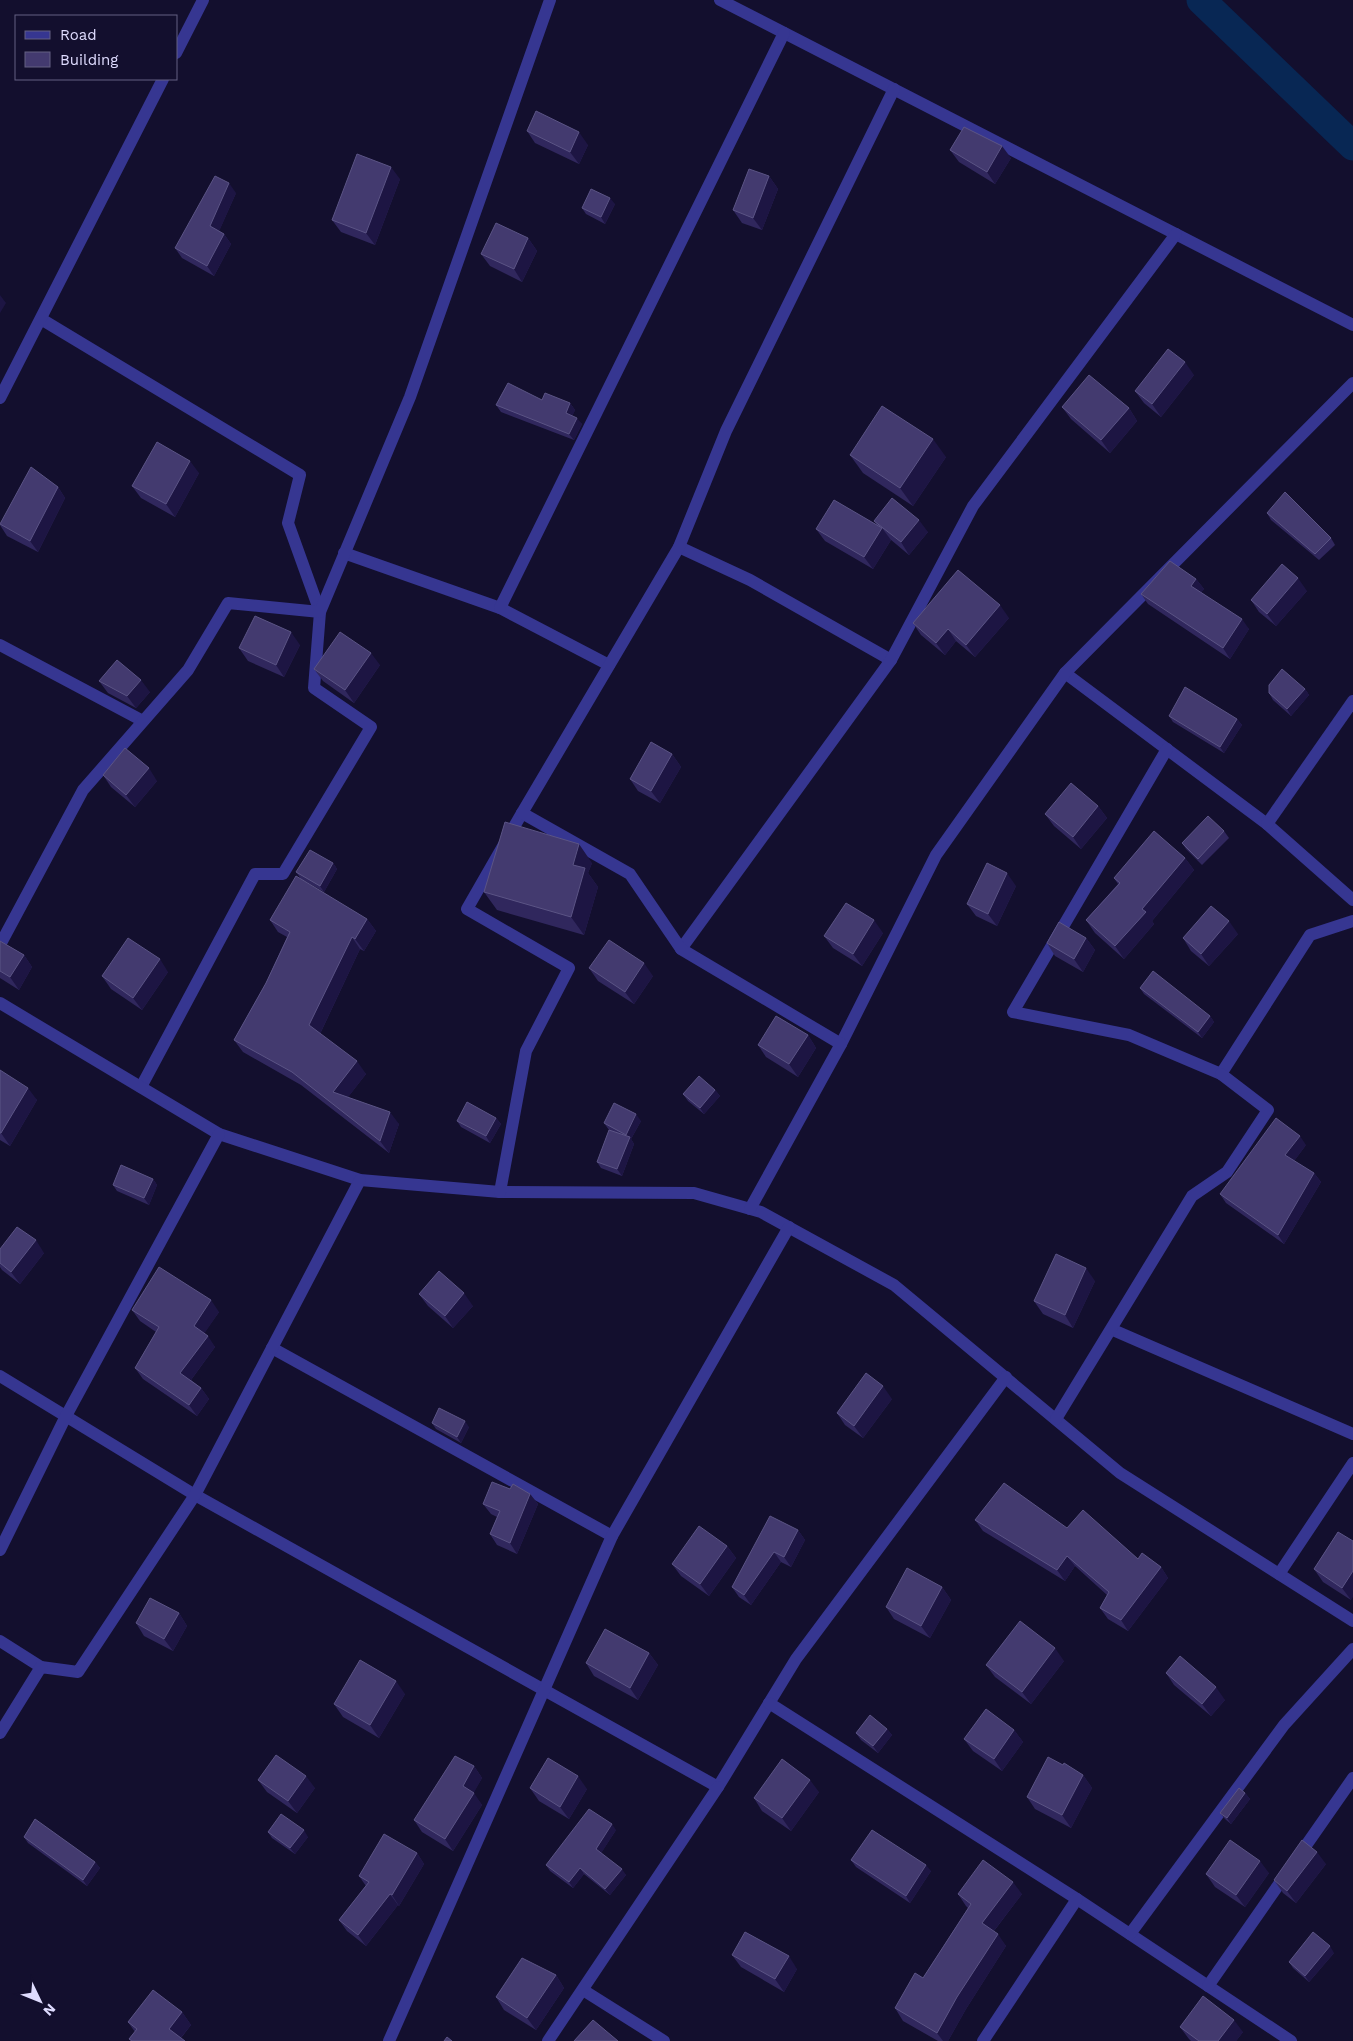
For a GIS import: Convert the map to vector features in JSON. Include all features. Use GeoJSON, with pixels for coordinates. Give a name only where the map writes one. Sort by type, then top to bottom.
{"type":"FeatureCollection","features":[{"type":"Feature","properties":{"kind":"street"},"geometry":{"type":"LineString","coordinates":[[178,49],[203,0]]}},
{"type":"Feature","properties":{"kind":"street"},"geometry":{"type":"LineString","coordinates":[[141,1087],[255,874],[283,874],[371,727],[314,688],[320,612],[410,397],[550,0]]}},
{"type":"Feature","properties":{"kind":"street"},"geometry":{"type":"LineString","coordinates":[[720,0],[1353,325]]}},
{"type":"Feature","properties":{"kind":"street"},"geometry":{"type":"LineString","coordinates":[[500,608],[784,33]]}},
{"type":"Feature","properties":{"kind":"street"},"geometry":{"type":"LineString","coordinates":[[0,398],[162,80]]}},
{"type":"Feature","properties":{"kind":"street"},"geometry":{"type":"LineString","coordinates":[[500,1192],[526,1051],[569,968],[467,909],[679,547],[726,431],[894,89]]}},
{"type":"Feature","properties":{"kind":"street"},"geometry":{"type":"LineString","coordinates":[[681,948],[891,660],[973,506],[1176,234]]}},
{"type":"Feature","properties":{"kind":"street"},"geometry":{"type":"LineString","coordinates":[[41,318],[300,475],[288,523],[320,612]]}},
{"type":"Feature","properties":{"kind":"street"},"geometry":{"type":"LineString","coordinates":[[750,1209],[841,1044],[936,855],[1065,673],[1353,384]]}},
{"type":"Feature","properties":{"kind":"street"},"geometry":{"type":"LineString","coordinates":[[679,547],[750,580],[891,660]]}},
{"type":"Feature","properties":{"kind":"street"},"geometry":{"type":"LineString","coordinates":[[344,553],[500,608],[609,665]]}},
{"type":"Feature","properties":{"kind":"street"},"geometry":{"type":"LineString","coordinates":[[0,945],[83,790],[188,670],[228,603],[320,612]]}},
{"type":"Feature","properties":{"kind":"street"},"geometry":{"type":"LineString","coordinates":[[0,645],[143,721]]}},
{"type":"Feature","properties":{"kind":"street"},"geometry":{"type":"LineString","coordinates":[[1065,673],[1267,824],[1353,900]]}},
{"type":"Feature","properties":{"kind":"street"},"geometry":{"type":"LineString","coordinates":[[1267,824],[1353,701]]}},
{"type":"Feature","properties":{"kind":"street"},"geometry":{"type":"LineString","coordinates":[[1056,1419],[1113,1330],[1192,1196],[1227,1172],[1268,1110],[1221,1074],[1129,1035],[1013,1012],[1167,749]]}},
{"type":"Feature","properties":{"kind":"street"},"geometry":{"type":"LineString","coordinates":[[522,813],[630,874],[681,948],[841,1044]]}},
{"type":"Feature","properties":{"kind":"street"},"geometry":{"type":"LineString","coordinates":[[1221,1074],[1310,935],[1353,921]]}},
{"type":"Feature","properties":{"kind":"street"},"geometry":{"type":"LineString","coordinates":[[0,1003],[219,1134],[360,1180],[500,1192],[694,1193],[761,1212],[894,1285],[1120,1473],[1353,1621]]}},
{"type":"Feature","properties":{"kind":"street"},"geometry":{"type":"LineString","coordinates":[[0,1550],[66,1416],[219,1134]]}},
{"type":"Feature","properties":{"kind":"street"},"geometry":{"type":"LineString","coordinates":[[0,1641],[41,1667],[78,1672],[195,1494],[360,1180]]}},
{"type":"Feature","properties":{"kind":"street"},"geometry":{"type":"LineString","coordinates":[[389,2041],[612,1536],[789,1228]]}},
{"type":"Feature","properties":{"kind":"street"},"geometry":{"type":"LineString","coordinates":[[1113,1330],[1353,1434]]}},
{"type":"Feature","properties":{"kind":"street"},"geometry":{"type":"LineString","coordinates":[[272,1348],[612,1536]]}},
{"type":"Feature","properties":{"kind":"street"},"geometry":{"type":"LineString","coordinates":[[0,1376],[195,1494],[718,1788]]}},
{"type":"Feature","properties":{"kind":"street"},"geometry":{"type":"LineString","coordinates":[[548,2041],[718,1788],[796,1659],[1006,1377]]}},
{"type":"Feature","properties":{"kind":"street"},"geometry":{"type":"LineString","coordinates":[[1279,1574],[1353,1463]]}},
{"type":"Feature","properties":{"kind":"street"},"geometry":{"type":"LineString","coordinates":[[1130,1934],[1284,1725],[1353,1649]]}},
{"type":"Feature","properties":{"kind":"street"},"geometry":{"type":"LineString","coordinates":[[0,1733],[41,1667]]}},
{"type":"Feature","properties":{"kind":"street"},"geometry":{"type":"LineString","coordinates":[[769,1703],[1077,1899],[1290,2041]]}},
{"type":"Feature","properties":{"kind":"street"},"geometry":{"type":"LineString","coordinates":[[1208,1986],[1353,1778]]}},
{"type":"Feature","properties":{"kind":"street"},"geometry":{"type":"LineString","coordinates":[[983,2041],[1077,1899]]}},
{"type":"Feature","properties":{"kind":"street"},"geometry":{"type":"LineString","coordinates":[[583,1990],[664,2041]]}},
{"type":"Feature","properties":{"kind":"building"},"geometry":{"type":"Polygon","coordinates":[[[536,111],[579,132],[570,152],[527,131],[536,111]]]}},
{"type":"Feature","properties":{"kind":"building"},"geometry":{"type":"Polygon","coordinates":[[[964,127],[1002,146],[987,172],[950,150],[964,127]]]}},
{"type":"Feature","properties":{"kind":"building"},"geometry":{"type":"Polygon","coordinates":[[[357,154],[391,167],[366,233],[332,220],[357,154]]]}},
{"type":"Feature","properties":{"kind":"building"},"geometry":{"type":"Polygon","coordinates":[[[749,169],[769,176],[753,218],[733,210],[749,169]]]}},
{"type":"Feature","properties":{"kind":"building"},"geometry":{"type":"Polygon","coordinates":[[[215,176],[229,183],[210,226],[224,234],[207,266],[175,248],[215,176]]]}},
{"type":"Feature","properties":{"kind":"building"},"geometry":{"type":"Polygon","coordinates":[[[591,189],[610,198],[601,217],[582,208],[591,189]]]}},
{"type":"Feature","properties":{"kind":"building"},"geometry":{"type":"Polygon","coordinates":[[[496,223],[528,238],[514,269],[481,254],[496,223]]]}},
{"type":"Feature","properties":{"kind":"building"},"geometry":{"type":"Polygon","coordinates":[[[1168,349],[1185,362],[1152,404],[1135,391],[1168,349]]]}},
{"type":"Feature","properties":{"kind":"building"},"geometry":{"type":"Polygon","coordinates":[[[1089,375],[1129,408],[1101,440],[1062,407],[1089,375]]]}},
{"type":"Feature","properties":{"kind":"building"},"geometry":{"type":"Polygon","coordinates":[[[508,383],[542,400],[545,393],[570,403],[566,413],[577,418],[569,434],[496,405],[508,383]]]}},
{"type":"Feature","properties":{"kind":"building"},"geometry":{"type":"Polygon","coordinates":[[[882,406],[933,439],[900,488],[850,455],[882,406]]]}},
{"type":"Feature","properties":{"kind":"building"},"geometry":{"type":"Polygon","coordinates":[[[157,442],[190,461],[166,504],[132,486],[157,442]]]}},
{"type":"Feature","properties":{"kind":"building"},"geometry":{"type":"Polygon","coordinates":[[[31,467],[58,487],[30,541],[0,524],[31,467]]]}},
{"type":"Feature","properties":{"kind":"building"},"geometry":{"type":"Polygon","coordinates":[[[1285,492],[1331,538],[1315,554],[1267,513],[1285,492]]]}},
{"type":"Feature","properties":{"kind":"building"},"geometry":{"type":"Polygon","coordinates":[[[892,498],[919,520],[901,542],[874,521],[892,498]]]}},
{"type":"Feature","properties":{"kind":"building"},"geometry":{"type":"Polygon","coordinates":[[[834,500],[882,528],[864,557],[816,529],[834,500]]]}},
{"type":"Feature","properties":{"kind":"building"},"geometry":{"type":"Polygon","coordinates":[[[1170,561],[1196,579],[1191,586],[1242,619],[1223,648],[1141,594],[1170,561]]]}},
{"type":"Feature","properties":{"kind":"building"},"geometry":{"type":"Polygon","coordinates":[[[1282,564],[1298,578],[1267,614],[1251,600],[1282,564]]]}},
{"type":"Feature","properties":{"kind":"building"},"geometry":{"type":"Polygon","coordinates":[[[958,570],[1000,605],[966,645],[948,629],[936,643],[913,623],[958,570]]]}},
{"type":"Feature","properties":{"kind":"building"},"geometry":{"type":"Polygon","coordinates":[[[255,616],[291,632],[276,665],[239,648],[255,616]]]}},
{"type":"Feature","properties":{"kind":"building"},"geometry":{"type":"Polygon","coordinates":[[[340,632],[371,653],[345,690],[314,669],[340,632]]]}},
{"type":"Feature","properties":{"kind":"building"},"geometry":{"type":"Polygon","coordinates":[[[117,660],[141,680],[127,696],[99,681],[117,660]]]}},
{"type":"Feature","properties":{"kind":"building"},"geometry":{"type":"Polygon","coordinates":[[[1282,669],[1305,689],[1287,709],[1269,693],[1269,685],[1282,669]]]}},
{"type":"Feature","properties":{"kind":"building"},"geometry":{"type":"Polygon","coordinates":[[[1185,687],[1237,719],[1220,747],[1169,716],[1185,687]]]}},
{"type":"Feature","properties":{"kind":"building"},"geometry":{"type":"Polygon","coordinates":[[[651,742],[672,754],[651,791],[630,779],[651,742]]]}},
{"type":"Feature","properties":{"kind":"building"},"geometry":{"type":"Polygon","coordinates":[[[125,748],[149,768],[126,795],[103,775],[125,748]]]}},
{"type":"Feature","properties":{"kind":"building"},"geometry":{"type":"Polygon","coordinates":[[[1071,783],[1098,806],[1073,837],[1045,814],[1071,783]]]}},
{"type":"Feature","properties":{"kind":"building"},"geometry":{"type":"Polygon","coordinates":[[[1208,816],[1224,831],[1198,859],[1182,843],[1208,816]]]}},
{"type":"Feature","properties":{"kind":"building"},"geometry":{"type":"Polygon","coordinates":[[[505,822],[579,844],[573,865],[585,868],[571,917],[484,892],[505,822]]]}},
{"type":"Feature","properties":{"kind":"building"},"geometry":{"type":"Polygon","coordinates":[[[1154,831],[1185,858],[1142,909],[1146,912],[1115,946],[1086,920],[1120,883],[1114,878],[1154,831]]]}},
{"type":"Feature","properties":{"kind":"building"},"geometry":{"type":"Polygon","coordinates":[[[310,850],[333,863],[320,886],[296,872],[310,850]]]}},
{"type":"Feature","properties":{"kind":"building"},"geometry":{"type":"Polygon","coordinates":[[[987,863],[1007,873],[988,914],[967,904],[987,863]]]}},
{"type":"Feature","properties":{"kind":"building"},"geometry":{"type":"Polygon","coordinates":[[[296,876],[367,919],[355,939],[352,937],[309,1025],[357,1061],[333,1092],[390,1112],[380,1141],[292,1072],[234,1040],[266,983],[290,932],[270,920],[296,876]]]}},
{"type":"Feature","properties":{"kind":"building"},"geometry":{"type":"Polygon","coordinates":[[[846,903],[874,920],[853,954],[824,936],[846,903]]]}},
{"type":"Feature","properties":{"kind":"building"},"geometry":{"type":"Polygon","coordinates":[[[1211,906],[1229,921],[1201,954],[1183,938],[1211,906]]]}},
{"type":"Feature","properties":{"kind":"building"},"geometry":{"type":"Polygon","coordinates":[[[1059,922],[1086,938],[1074,959],[1047,943],[1059,922]]]}},
{"type":"Feature","properties":{"kind":"building"},"geometry":{"type":"Polygon","coordinates":[[[128,938],[160,959],[133,998],[102,976],[128,938]]]}},
{"type":"Feature","properties":{"kind":"building"},"geometry":{"type":"Polygon","coordinates":[[[609,940],[644,963],[625,992],[589,968],[609,940]]]}},
{"type":"Feature","properties":{"kind":"building"},"geometry":{"type":"Polygon","coordinates":[[[0,941],[24,955],[10,977],[0,971],[0,941]]]}},
{"type":"Feature","properties":{"kind":"building"},"geometry":{"type":"Polygon","coordinates":[[[1153,971],[1210,1016],[1198,1032],[1140,988],[1153,971]]]}},
{"type":"Feature","properties":{"kind":"building"},"geometry":{"type":"Polygon","coordinates":[[[776,1016],[808,1035],[789,1064],[758,1045],[776,1016]]]}},
{"type":"Feature","properties":{"kind":"building"},"geometry":{"type":"Polygon","coordinates":[[[0,1070],[28,1088],[1,1133],[0,1133],[0,1070]]]}},
{"type":"Feature","properties":{"kind":"building"},"geometry":{"type":"Polygon","coordinates":[[[699,1076],[715,1090],[700,1108],[683,1094],[699,1076]]]}},
{"type":"Feature","properties":{"kind":"building"},"geometry":{"type":"Polygon","coordinates":[[[467,1102],[496,1118],[486,1136],[457,1121],[467,1102]]]}},
{"type":"Feature","properties":{"kind":"building"},"geometry":{"type":"Polygon","coordinates":[[[614,1103],[636,1114],[626,1135],[604,1123],[614,1103]]]}},
{"type":"Feature","properties":{"kind":"building"},"geometry":{"type":"Polygon","coordinates":[[[1276,1118],[1300,1136],[1285,1155],[1314,1173],[1278,1235],[1220,1194],[1276,1118]]]}},
{"type":"Feature","properties":{"kind":"building"},"geometry":{"type":"Polygon","coordinates":[[[609,1130],[630,1137],[617,1169],[597,1162],[609,1130]]]}},
{"type":"Feature","properties":{"kind":"building"},"geometry":{"type":"Polygon","coordinates":[[[121,1165],[153,1179],[144,1198],[113,1185],[121,1165]]]}},
{"type":"Feature","properties":{"kind":"building"},"geometry":{"type":"Polygon","coordinates":[[[17,1227],[36,1240],[11,1272],[0,1263],[0,1249],[17,1227]]]}},
{"type":"Feature","properties":{"kind":"building"},"geometry":{"type":"Polygon","coordinates":[[[1056,1254],[1086,1268],[1065,1315],[1034,1301],[1056,1254]]]}},
{"type":"Feature","properties":{"kind":"building"},"geometry":{"type":"Polygon","coordinates":[[[159,1267],[211,1300],[194,1326],[208,1336],[180,1373],[201,1388],[189,1405],[135,1368],[159,1327],[132,1310],[159,1267]]]}},
{"type":"Feature","properties":{"kind":"building"},"geometry":{"type":"Polygon","coordinates":[[[439,1271],[464,1293],[445,1316],[419,1294],[439,1271]]]}},
{"type":"Feature","properties":{"kind":"building"},"geometry":{"type":"Polygon","coordinates":[[[866,1373],[883,1386],[854,1426],[837,1413],[866,1373]]]}},
{"type":"Feature","properties":{"kind":"building"},"geometry":{"type":"Polygon","coordinates":[[[439,1408],[465,1421],[457,1437],[432,1423],[439,1408]]]}},
{"type":"Feature","properties":{"kind":"building"},"geometry":{"type":"Polygon","coordinates":[[[492,1482],[510,1489],[513,1484],[530,1494],[510,1543],[490,1534],[500,1511],[483,1504],[492,1482]]]}},
{"type":"Feature","properties":{"kind":"building"},"geometry":{"type":"Polygon","coordinates":[[[1004,1483],[1067,1528],[1083,1510],[1138,1559],[1142,1553],[1161,1567],[1121,1620],[1100,1608],[1109,1592],[1067,1556],[1057,1570],[975,1520],[1004,1483]]]}},
{"type":"Feature","properties":{"kind":"building"},"geometry":{"type":"Polygon","coordinates":[[[770,1516],[798,1530],[784,1557],[774,1552],[744,1595],[732,1587],[770,1516]]]}},
{"type":"Feature","properties":{"kind":"building"},"geometry":{"type":"Polygon","coordinates":[[[699,1526],[727,1546],[700,1584],[672,1564],[699,1526]]]}},
{"type":"Feature","properties":{"kind":"building"},"geometry":{"type":"Polygon","coordinates":[[[1338,1532],[1353,1541],[1353,1571],[1342,1588],[1314,1569],[1338,1532]]]}},
{"type":"Feature","properties":{"kind":"building"},"geometry":{"type":"Polygon","coordinates":[[[907,1568],[942,1587],[921,1626],[886,1607],[907,1568]]]}},
{"type":"Feature","properties":{"kind":"building"},"geometry":{"type":"Polygon","coordinates":[[[150,1598],[179,1613],[164,1639],[136,1623],[150,1598]]]}},
{"type":"Feature","properties":{"kind":"building"},"geometry":{"type":"Polygon","coordinates":[[[1020,1621],[1055,1648],[1022,1692],[986,1665],[1020,1621]]]}},
{"type":"Feature","properties":{"kind":"building"},"geometry":{"type":"Polygon","coordinates":[[[605,1629],[649,1653],[630,1688],[586,1663],[605,1629]]]}},
{"type":"Feature","properties":{"kind":"building"},"geometry":{"type":"Polygon","coordinates":[[[1180,1656],[1216,1687],[1202,1704],[1166,1673],[1180,1656]]]}},
{"type":"Feature","properties":{"kind":"building"},"geometry":{"type":"Polygon","coordinates":[[[360,1660],[396,1681],[370,1725],[334,1704],[360,1660]]]}},
{"type":"Feature","properties":{"kind":"building"},"geometry":{"type":"Polygon","coordinates":[[[986,1709],[1014,1730],[994,1759],[964,1739],[986,1709]]]}},
{"type":"Feature","properties":{"kind":"building"},"geometry":{"type":"Polygon","coordinates":[[[870,1715],[887,1729],[873,1746],[856,1733],[870,1715]]]}},
{"type":"Feature","properties":{"kind":"building"},"geometry":{"type":"Polygon","coordinates":[[[276,1755],[306,1776],[288,1801],[258,1780],[276,1755]]]}},
{"type":"Feature","properties":{"kind":"building"},"geometry":{"type":"Polygon","coordinates":[[[455,1756],[474,1766],[463,1786],[474,1793],[445,1839],[414,1820],[455,1756]]]}},
{"type":"Feature","properties":{"kind":"building"},"geometry":{"type":"Polygon","coordinates":[[[1048,1757],[1063,1765],[1064,1763],[1083,1775],[1062,1815],[1027,1797],[1048,1757]]]}},
{"type":"Feature","properties":{"kind":"building"},"geometry":{"type":"Polygon","coordinates":[[[548,1758],[578,1776],[560,1807],[530,1788],[548,1758]]]}},
{"type":"Feature","properties":{"kind":"building"},"geometry":{"type":"Polygon","coordinates":[[[782,1759],[810,1780],[782,1818],[754,1798],[782,1759]]]}},
{"type":"Feature","properties":{"kind":"building"},"geometry":{"type":"Polygon","coordinates":[[[1239,1788],[1245,1793],[1227,1818],[1220,1813],[1239,1788]]]}},
{"type":"Feature","properties":{"kind":"building"},"geometry":{"type":"Polygon","coordinates":[[[589,1809],[612,1824],[596,1849],[622,1869],[605,1889],[580,1868],[569,1882],[546,1865],[589,1809]]]}},
{"type":"Feature","properties":{"kind":"building"},"geometry":{"type":"Polygon","coordinates":[[[281,1814],[304,1830],[290,1848],[268,1832],[281,1814]]]}},
{"type":"Feature","properties":{"kind":"building"},"geometry":{"type":"Polygon","coordinates":[[[35,1819],[95,1862],[83,1880],[24,1837],[35,1819]]]}},
{"type":"Feature","properties":{"kind":"building"},"geometry":{"type":"Polygon","coordinates":[[[872,1830],[926,1865],[906,1896],[851,1860],[872,1830]]]}},
{"type":"Feature","properties":{"kind":"building"},"geometry":{"type":"Polygon","coordinates":[[[384,1834],[417,1853],[392,1895],[390,1894],[358,1935],[339,1920],[369,1882],[359,1876],[384,1834]]]}},
{"type":"Feature","properties":{"kind":"building"},"geometry":{"type":"Polygon","coordinates":[[[1230,1840],[1260,1861],[1236,1895],[1206,1874],[1230,1840]]]}},
{"type":"Feature","properties":{"kind":"building"},"geometry":{"type":"Polygon","coordinates":[[[1302,1840],[1317,1852],[1287,1891],[1274,1880],[1302,1840]]]}},
{"type":"Feature","properties":{"kind":"building"},"geometry":{"type":"Polygon","coordinates":[[[983,1860],[1013,1882],[982,1923],[998,1934],[957,1997],[937,2033],[895,2008],[915,1973],[923,1978],[971,1904],[958,1894],[983,1860]]]}},
{"type":"Feature","properties":{"kind":"building"},"geometry":{"type":"Polygon","coordinates":[[[745,1932],[789,1956],[775,1979],[732,1955],[745,1932]]]}},
{"type":"Feature","properties":{"kind":"building"},"geometry":{"type":"Polygon","coordinates":[[[1313,1932],[1330,1946],[1305,1976],[1289,1962],[1313,1932]]]}},
{"type":"Feature","properties":{"kind":"building"},"geometry":{"type":"Polygon","coordinates":[[[522,1958],[556,1975],[527,2018],[496,1997],[522,1958]]]}},
{"type":"Feature","properties":{"kind":"building"},"geometry":{"type":"Polygon","coordinates":[[[153,1990],[182,2012],[169,2029],[185,2041],[132,2041],[129,2039],[137,2029],[128,2022],[153,1990]]]}},
{"type":"Feature","properties":{"kind":"building"},"geometry":{"type":"Polygon","coordinates":[[[1203,1996],[1234,2020],[1218,2041],[1199,2041],[1180,2027],[1203,1996]]]}},
{"type":"Feature","properties":{"kind":"building"},"geometry":{"type":"Polygon","coordinates":[[[593,2020],[618,2041],[574,2041],[593,2020]]]}},
{"type":"Feature","properties":{"kind":"building"},"geometry":{"type":"Polygon","coordinates":[[[447,2037],[452,2041],[444,2041],[447,2037]]]}},
{"type":"Feature","properties":{"kind":"waterway"},"geometry":{"type":"LineString","coordinates":[[1201,0],[1353,146]]}}]}
